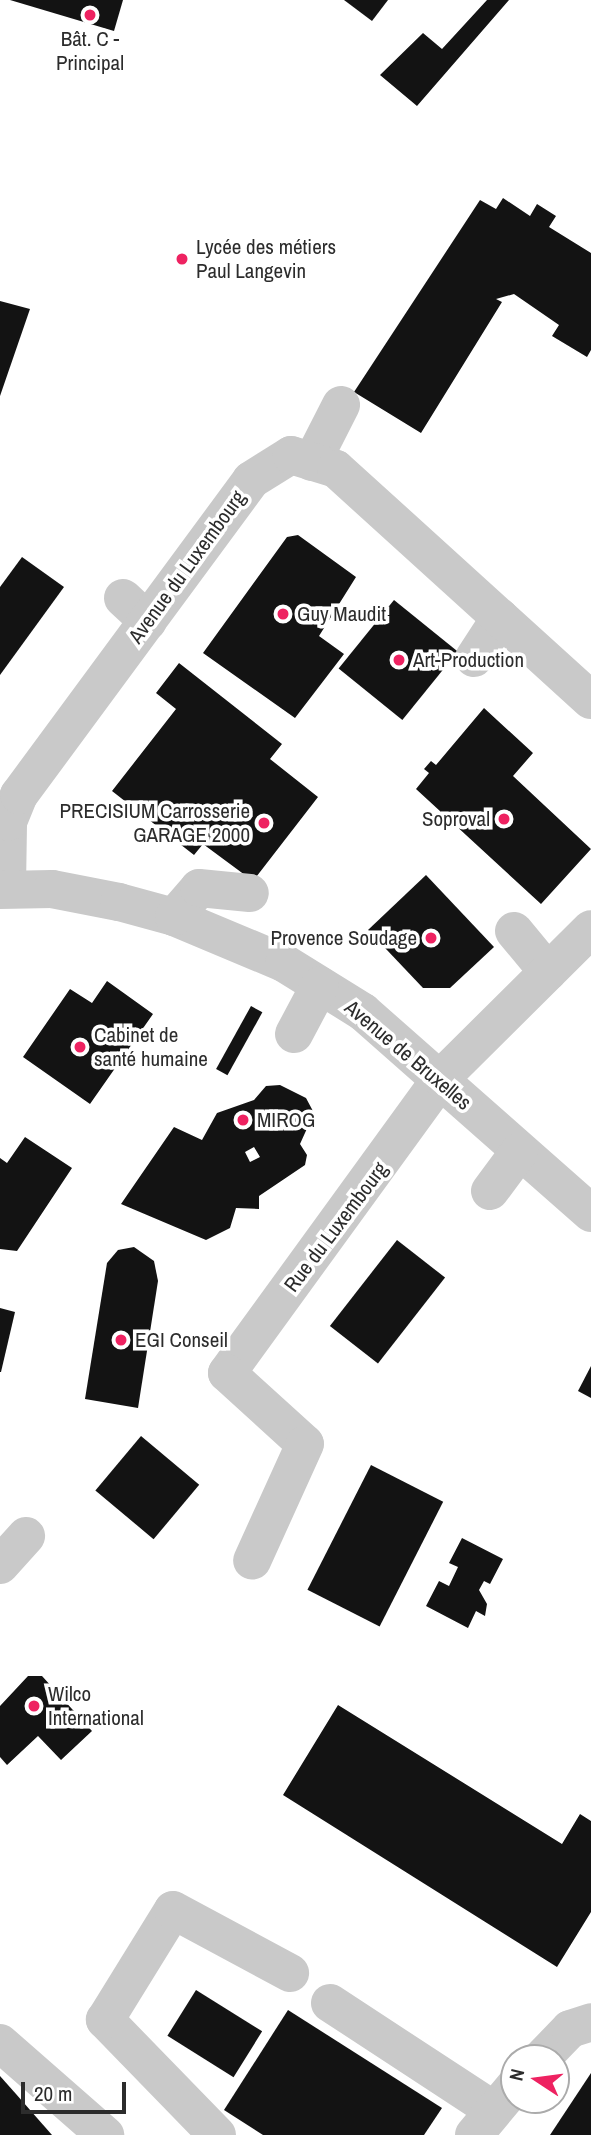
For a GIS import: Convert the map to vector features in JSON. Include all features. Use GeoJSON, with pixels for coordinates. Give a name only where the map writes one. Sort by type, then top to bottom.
{"type":"FeatureCollection","features":[{"type":"Feature","properties":{"kind":"street"},"geometry":{"type":"LineString","coordinates":[[312,462],[341,405]]}},
{"type":"Feature","properties":{"kind":"street","name":"Avenue du Luxembourg"},"geometry":{"type":"LineString","coordinates":[[4,889],[8,822],[19,795],[116,689],[135,609],[184,593],[251,480],[291,456],[336,469],[375,523],[500,618],[579,702]]}},
{"type":"Feature","properties":{"kind":"street"},"geometry":{"type":"LineString","coordinates":[[474,658],[500,618]]}},
{"type":"Feature","properties":{"kind":"street"},"geometry":{"type":"LineString","coordinates":[[174,917],[199,888],[250,893]]}},
{"type":"Feature","properties":{"kind":"street","name":"Avenue de Bruxelles"},"geometry":{"type":"LineString","coordinates":[[4,889],[52,889],[174,917],[221,945],[284,963],[363,1012],[591,1213]]}},
{"type":"Feature","properties":{"kind":"street"},"geometry":{"type":"LineString","coordinates":[[441,1078],[505,1032],[548,972],[591,929]]}},
{"type":"Feature","properties":{"kind":"street"},"geometry":{"type":"LineString","coordinates":[[514,931],[548,972]]}},
{"type":"Feature","properties":{"kind":"street"},"geometry":{"type":"LineString","coordinates":[[294,1034],[320,985]]}},
{"type":"Feature","properties":{"kind":"street","name":"Rue du Luxembourg"},"geometry":{"type":"LineString","coordinates":[[228,1373],[368,1170],[441,1078]]}},
{"type":"Feature","properties":{"kind":"street"},"geometry":{"type":"LineString","coordinates":[[491,1191],[519,1152]]}},
{"type":"Feature","properties":{"kind":"street"},"geometry":{"type":"LineString","coordinates":[[228,1373],[285,1393]]}},
{"type":"Feature","properties":{"kind":"street"},"geometry":{"type":"LineString","coordinates":[[228,1373],[305,1444],[253,1561]]}},
{"type":"Feature","properties":{"kind":"street"},"geometry":{"type":"LineString","coordinates":[[10,1570],[26,1536]]}},
{"type":"Feature","properties":{"kind":"street"},"geometry":{"type":"LineString","coordinates":[[217,2135],[105,2020],[173,1910],[290,1973]]}},
{"type":"Feature","properties":{"kind":"street"},"geometry":{"type":"LineString","coordinates":[[330,2003],[494,2110]]}},
{"type":"Feature","properties":{"kind":"street"},"geometry":{"type":"LineString","coordinates":[[558,2044],[580,2025]]}},
{"type":"Feature","properties":{"kind":"street"},"geometry":{"type":"LineString","coordinates":[[0,2043],[105,2135]]}},
{"type":"Feature","properties":{"kind":"building","name":"Bât. C - Principal"},"geometry":{"type":"Polygon","coordinates":[[[10,0],[123,0],[114,31],[10,0]]]}},
{"type":"Feature","properties":{"kind":"building"},"geometry":{"type":"Polygon","coordinates":[[[344,0],[388,0],[372,21],[344,0]]]}},
{"type":"Feature","properties":{"kind":"building"},"geometry":{"type":"Polygon","coordinates":[[[487,0],[509,0],[417,106],[380,75],[423,33],[442,49],[487,0]]]}},
{"type":"Feature","properties":{"kind":"building"},"geometry":{"type":"Polygon","coordinates":[[[503,198],[530,216],[537,204],[556,216],[549,227],[591,253],[591,350],[587,357],[552,336],[559,325],[514,294],[496,299],[502,302],[421,433],[354,392],[480,200],[496,209],[503,198]]]}},
{"type":"Feature","properties":{"kind":"building"},"geometry":{"type":"Polygon","coordinates":[[[0,301],[30,309],[0,396],[0,301]]]}},
{"type":"Feature","properties":{"kind":"building","name":"Guy Maudit"},"geometry":{"type":"Polygon","coordinates":[[[298,535],[356,577],[319,636],[344,654],[295,718],[203,653],[287,537],[298,535]]]}},
{"type":"Feature","properties":{"kind":"building"},"geometry":{"type":"Polygon","coordinates":[[[22,557],[64,587],[0,675],[0,587],[22,557]]]}},
{"type":"Feature","properties":{"kind":"building","name":"Art-Production"},"geometry":{"type":"Polygon","coordinates":[[[394,600],[458,652],[402,720],[339,668],[394,600]]]}},
{"type":"Feature","properties":{"kind":"building"},"geometry":{"type":"Polygon","coordinates":[[[179,663],[282,744],[270,759],[318,797],[253,881],[203,844],[194,855],[112,791],[176,709],[156,693],[179,663]]]}},
{"type":"Feature","properties":{"kind":"building","name":"Soproval"},"geometry":{"type":"Polygon","coordinates":[[[484,708],[533,753],[513,776],[591,849],[541,904],[416,789],[429,773],[424,769],[431,761],[436,765],[484,708]]]}},
{"type":"Feature","properties":{"kind":"building","name":"Provence Soudage"},"geometry":{"type":"Polygon","coordinates":[[[426,875],[494,947],[450,988],[423,988],[368,930],[426,875]]]}},
{"type":"Feature","properties":{"kind":"building","name":"Cabinet de santé humaine"},"geometry":{"type":"Polygon","coordinates":[[[107,981],[153,1014],[90,1104],[23,1057],[70,989],[92,1003],[107,981]]]}},
{"type":"Feature","properties":{"kind":"building"},"geometry":{"type":"Polygon","coordinates":[[[251,1006],[262,1012],[227,1075],[216,1069],[251,1006]]]}},
{"type":"Feature","properties":{"kind":"building"},"geometry":{"type":"Polygon","coordinates":[[[280,1085],[306,1098],[314,1113],[300,1144],[307,1155],[305,1165],[259,1196],[259,1209],[236,1208],[230,1228],[206,1240],[121,1204],[174,1127],[202,1140],[217,1113],[254,1100],[266,1086],[280,1085]],[[254,1147],[245,1152],[250,1162],[260,1157],[254,1147]]]}},
{"type":"Feature","properties":{"kind":"building"},"geometry":{"type":"Polygon","coordinates":[[[25,1137],[72,1168],[17,1251],[0,1249],[0,1158],[7,1163],[25,1137]]]}},
{"type":"Feature","properties":{"kind":"building"},"geometry":{"type":"Polygon","coordinates":[[[397,1240],[445,1278],[378,1363],[330,1326],[397,1240]]]}},
{"type":"Feature","properties":{"kind":"building","name":"EGI Conseil"},"geometry":{"type":"Polygon","coordinates":[[[134,1247],[154,1261],[158,1281],[138,1408],[85,1399],[107,1263],[118,1250],[134,1247]]]}},
{"type":"Feature","properties":{"kind":"building"},"geometry":{"type":"Polygon","coordinates":[[[0,1308],[15,1312],[1,1372],[0,1372],[0,1308]]]}},
{"type":"Feature","properties":{"kind":"building"},"geometry":{"type":"Polygon","coordinates":[[[591,1366],[591,1398],[578,1391],[591,1366]]]}},
{"type":"Feature","properties":{"kind":"building"},"geometry":{"type":"Polygon","coordinates":[[[141,1436],[199,1485],[154,1539],[95,1490],[141,1436]]]}},
{"type":"Feature","properties":{"kind":"building"},"geometry":{"type":"Polygon","coordinates":[[[371,1465],[443,1502],[380,1627],[307,1590],[371,1465]]]}},
{"type":"Feature","properties":{"kind":"building"},"geometry":{"type":"Polygon","coordinates":[[[462,1538],[503,1559],[490,1584],[484,1581],[479,1590],[487,1604],[485,1616],[476,1611],[468,1628],[426,1606],[439,1581],[449,1586],[458,1567],[449,1563],[462,1538]]]}},
{"type":"Feature","properties":{"kind":"building"},"geometry":{"type":"Polygon","coordinates":[[[28,1676],[42,1676],[92,1731],[61,1760],[38,1736],[7,1765],[0,1757],[0,1706],[28,1676]]]}},
{"type":"Feature","properties":{"kind":"building"},"geometry":{"type":"Polygon","coordinates":[[[338,1705],[562,1844],[580,1814],[591,1821],[591,1912],[557,1967],[283,1795],[338,1705]]]}},
{"type":"Feature","properties":{"kind":"building"},"geometry":{"type":"Polygon","coordinates":[[[196,1990],[262,2031],[234,2077],[167,2036],[196,1990]]]}},
{"type":"Feature","properties":{"kind":"building"},"geometry":{"type":"Polygon","coordinates":[[[288,2010],[442,2108],[424,2135],[263,2135],[224,2110],[288,2010]]]}},
{"type":"Feature","properties":{"kind":"building"},"geometry":{"type":"Polygon","coordinates":[[[591,2073],[591,2135],[550,2135],[564,2114],[570,2114],[570,2105],[591,2073]]]}},
{"type":"Feature","properties":{"kind":"building"},"geometry":{"type":"Polygon","coordinates":[[[0,2076],[16,2094],[52,2135],[0,2135],[0,2076]]]}},
{"type":"Feature","properties":{"kind":"place","name":"Bât. C - Principal"},"geometry":{"type":"Point","coordinates":[90,15]}},
{"type":"Feature","properties":{"kind":"place","name":"Lycée des métiers Paul Langevin"},"geometry":{"type":"Point","coordinates":[182,259]}},
{"type":"Feature","properties":{"kind":"place","name":"Guy Maudit"},"geometry":{"type":"Point","coordinates":[283,614]}},
{"type":"Feature","properties":{"kind":"place","name":"Art-Production"},"geometry":{"type":"Point","coordinates":[399,660]}},
{"type":"Feature","properties":{"kind":"place","name":"Soproval"},"geometry":{"type":"Point","coordinates":[504,819]}},
{"type":"Feature","properties":{"kind":"place","name":"PRECISIUM Carrosserie GARAGE 2000"},"geometry":{"type":"Point","coordinates":[264,823]}},
{"type":"Feature","properties":{"kind":"place","name":"Provence Soudage"},"geometry":{"type":"Point","coordinates":[431,938]}},
{"type":"Feature","properties":{"kind":"place","name":"Cabinet de santé humaine"},"geometry":{"type":"Point","coordinates":[80,1047]}},
{"type":"Feature","properties":{"kind":"place","name":"MIROG"},"geometry":{"type":"Point","coordinates":[243,1120]}},
{"type":"Feature","properties":{"kind":"place","name":"EGI Conseil"},"geometry":{"type":"Point","coordinates":[121,1340]}},
{"type":"Feature","properties":{"kind":"place","name":"Wilco International"},"geometry":{"type":"Point","coordinates":[34,1706]}}]}
